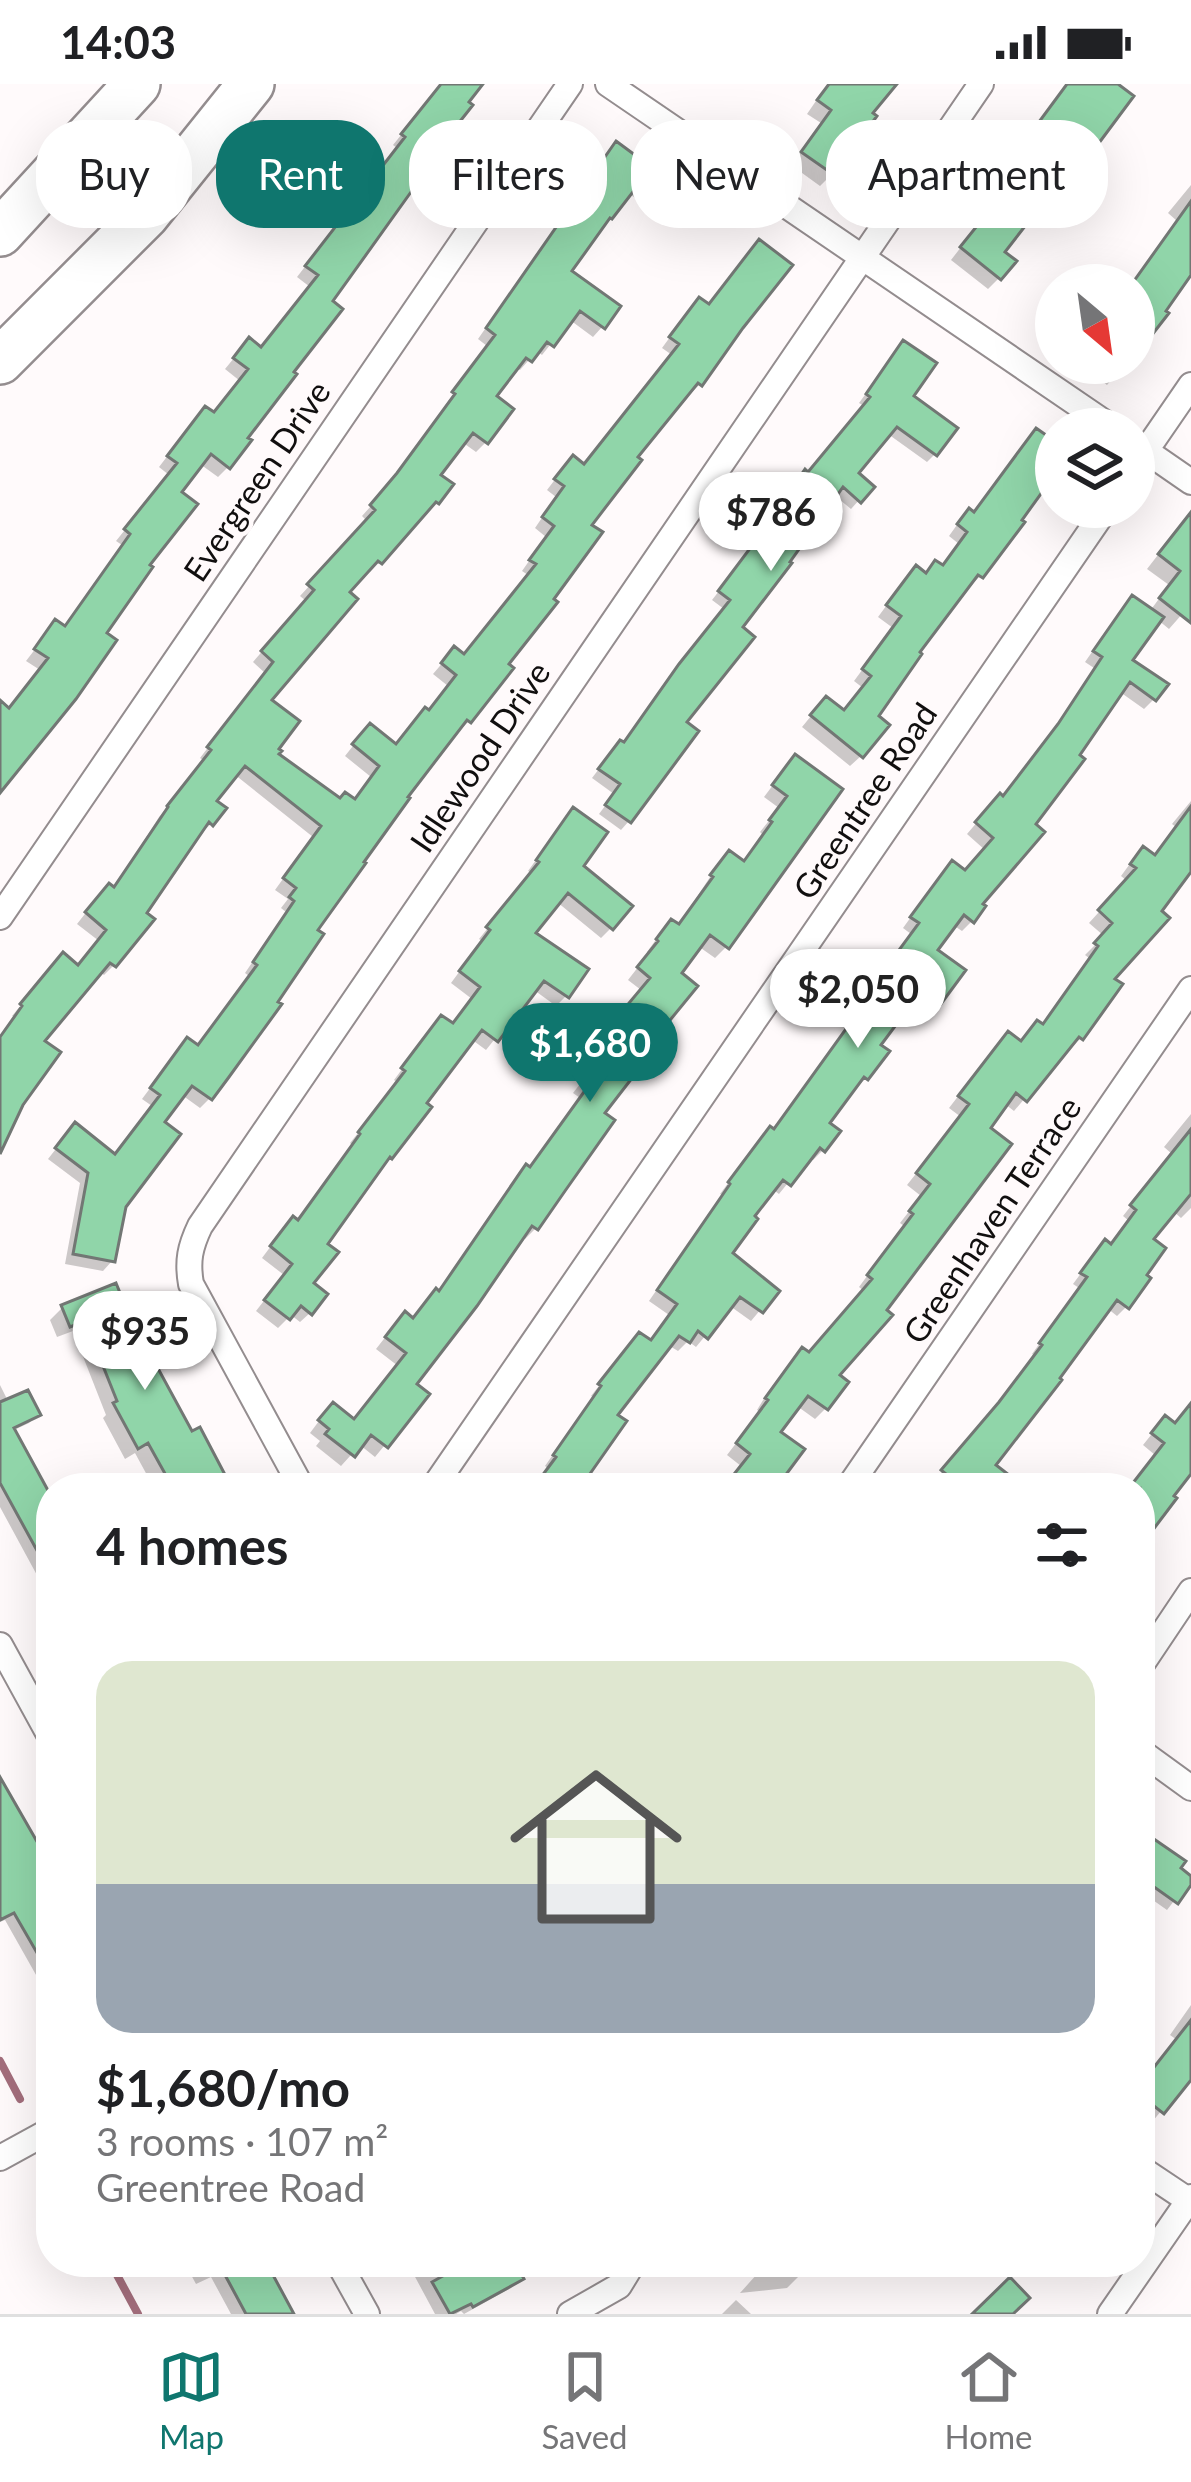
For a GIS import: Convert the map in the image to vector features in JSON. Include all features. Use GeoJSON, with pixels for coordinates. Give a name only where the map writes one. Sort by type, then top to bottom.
{"type":"FeatureCollection","features":[{"type":"Feature","properties":{"kind":"highway"},"geometry":{"type":"LineString","coordinates":[[192,158],[251,84]]}},
{"type":"Feature","properties":{"kind":"highway"},"geometry":{"type":"LineString","coordinates":[[0,204],[128,94]]}},
{"type":"Feature","properties":{"kind":"highway"},"geometry":{"type":"LineString","coordinates":[[0,233],[128,94]]}},
{"type":"Feature","properties":{"kind":"highway"},"geometry":{"type":"LineString","coordinates":[[0,361],[133,228]]}},
{"type":"Feature","properties":{"kind":"highway"},"geometry":{"type":"LineString","coordinates":[[0,393],[135,228]]}},
{"type":"Feature","properties":{"kind":"street","name":"Evergreen Drive"},"geometry":{"type":"LineString","coordinates":[[0,917],[570,84]]}},
{"type":"Feature","properties":{"kind":"street"},"geometry":{"type":"LineString","coordinates":[[608,84],[1083,408]]}},
{"type":"Feature","properties":{"kind":"street","name":"Idlewood Drive"},"geometry":{"type":"LineString","coordinates":[[294,1473],[191,1285],[188,1265],[200,1226],[981,84]]}},
{"type":"Feature","properties":{"kind":"street"},"geometry":{"type":"LineString","coordinates":[[1155,432],[1191,385]]}},
{"type":"Feature","properties":{"kind":"street"},"geometry":{"type":"LineString","coordinates":[[1155,463],[1191,482]]}},
{"type":"Feature","properties":{"kind":"street","name":"Greentree Road"},"geometry":{"type":"LineString","coordinates":[[443,1473],[1093,528]]}},
{"type":"Feature","properties":{"kind":"street","name":"Greenhaven Terrace"},"geometry":{"type":"LineString","coordinates":[[858,1473],[1191,989]]}},
{"type":"Feature","properties":{"kind":"street"},"geometry":{"type":"LineString","coordinates":[[1155,1644],[1191,1591]]}},
{"type":"Feature","properties":{"kind":"street"},"geometry":{"type":"LineString","coordinates":[[0,1645],[36,1711]]}},
{"type":"Feature","properties":{"kind":"street"},"geometry":{"type":"LineString","coordinates":[[1155,1762],[1191,1788]]}},
{"type":"Feature","properties":{"kind":"street"},"geometry":{"type":"LineString","coordinates":[[0,2158],[36,2138]]}},
{"type":"Feature","properties":{"kind":"street"},"geometry":{"type":"LineString","coordinates":[[1155,2178],[1190,2200],[1155,2250]]}},
{"type":"Feature","properties":{"kind":"street"},"geometry":{"type":"LineString","coordinates":[[346,2277],[367,2314]]}},
{"type":"Feature","properties":{"kind":"street"},"geometry":{"type":"LineString","coordinates":[[570,2314],[619,2286],[624,2277]]}},
{"type":"Feature","properties":{"kind":"street"},"geometry":{"type":"LineString","coordinates":[[1110,2314],[1136,2277]]}},
{"type":"Feature","properties":{"kind":"building"},"geometry":{"type":"Polygon","coordinates":[[[441,84],[483,84],[461,120],[412,120],[441,84]]]}},
{"type":"Feature","properties":{"kind":"building"},"geometry":{"type":"Polygon","coordinates":[[[829,84],[897,84],[873,113],[874,120],[826,120],[826,169],[802,153],[831,110],[817,100],[829,84]]]}},
{"type":"Feature","properties":{"kind":"building"},"geometry":{"type":"Polygon","coordinates":[[[1067,84],[1118,84],[1134,96],[1108,131],[1108,120],[1040,120],[1067,84]]]}},
{"type":"Feature","properties":{"kind":"building"},"geometry":{"type":"Polygon","coordinates":[[[409,124],[409,195],[333,301],[343,309],[294,372],[297,374],[230,469],[211,454],[182,492],[198,504],[150,565],[153,567],[107,633],[117,640],[0,793],[0,700],[9,708],[48,658],[34,649],[55,619],[65,626],[130,534],[124,529],[177,463],[167,456],[205,406],[214,412],[248,369],[233,358],[249,337],[261,347],[318,275],[305,266],[334,228],[385,228],[385,163],[405,137],[401,134],[409,124]]]}},
{"type":"Feature","properties":{"kind":"building"},"geometry":{"type":"Polygon","coordinates":[[[616,141],[631,152],[631,194],[607,222],[607,154],[616,141]]]}},
{"type":"Feature","properties":{"kind":"building"},"geometry":{"type":"Polygon","coordinates":[[[1191,201],[1191,275],[1155,331],[1155,264],[1146,264],[1191,201]]]}},
{"type":"Feature","properties":{"kind":"building"},"geometry":{"type":"Polygon","coordinates":[[[556,228],[603,228],[572,271],[621,306],[605,329],[580,311],[554,347],[547,342],[532,362],[526,358],[497,396],[514,409],[488,444],[473,433],[441,475],[454,484],[439,504],[350,592],[358,599],[272,700],[300,721],[279,754],[340,798],[345,792],[355,799],[379,766],[352,744],[370,723],[396,744],[456,675],[441,663],[454,646],[464,654],[536,564],[529,560],[554,526],[542,517],[564,486],[554,479],[573,455],[584,464],[679,344],[669,337],[699,297],[709,304],[759,239],[793,265],[702,386],[698,383],[638,457],[642,460],[592,525],[603,532],[554,599],[558,602],[509,664],[514,668],[408,797],[318,930],[324,934],[278,1002],[282,1004],[229,1077],[212,1100],[192,1086],[165,1122],[181,1134],[126,1207],[115,1262],[73,1254],[88,1173],[55,1148],[75,1122],[115,1154],[160,1095],[150,1088],[187,1037],[198,1045],[257,965],[253,962],[294,901],[289,897],[296,888],[283,878],[321,826],[245,766],[217,801],[227,808],[213,826],[209,822],[147,913],[155,919],[116,967],[110,963],[45,1041],[61,1052],[23,1105],[0,1154],[0,1037],[63,952],[78,965],[106,930],[85,912],[109,883],[114,887],[211,750],[207,747],[273,662],[261,651],[314,590],[307,584],[375,510],[370,505],[495,335],[486,328],[556,228]]]}},
{"type":"Feature","properties":{"kind":"building"},"geometry":{"type":"Polygon","coordinates":[[[975,228],[1024,228],[1005,252],[1017,261],[1001,280],[960,247],[975,228]]]}},
{"type":"Feature","properties":{"kind":"building"},"geometry":{"type":"Polygon","coordinates":[[[903,340],[937,363],[914,396],[958,428],[937,456],[897,427],[859,473],[875,487],[861,503],[843,487],[743,627],[755,637],[687,722],[699,731],[631,823],[605,805],[620,784],[598,769],[620,740],[624,742],[730,600],[718,591],[805,469],[808,472],[870,397],[866,394],[903,340]]]}},
{"type":"Feature","properties":{"kind":"building"},"geometry":{"type":"Polygon","coordinates":[[[1035,429],[1035,502],[1025,522],[920,652],[879,716],[890,725],[863,758],[810,715],[826,696],[844,710],[871,676],[862,669],[901,616],[886,605],[916,565],[926,573],[935,560],[943,565],[967,532],[957,524],[969,508],[974,512],[1035,429]]]}},
{"type":"Feature","properties":{"kind":"building"},"geometry":{"type":"Polygon","coordinates":[[[1191,512],[1191,623],[1159,598],[1180,571],[1158,554],[1191,512]]]}},
{"type":"Feature","properties":{"kind":"building"},"geometry":{"type":"Polygon","coordinates":[[[1132,595],[1164,617],[1133,660],[1169,684],[1156,701],[1130,682],[1080,755],[1085,759],[1036,824],[1045,832],[983,904],[974,923],[964,915],[938,950],[966,970],[941,1004],[922,990],[881,1045],[890,1051],[830,1123],[841,1131],[825,1152],[820,1148],[791,1186],[783,1180],[755,1216],[758,1219],[733,1253],[780,1291],[763,1313],[740,1297],[708,1339],[698,1331],[690,1343],[679,1336],[618,1415],[627,1421],[591,1473],[544,1473],[601,1386],[598,1384],[639,1332],[651,1340],[677,1304],[657,1290],[728,1182],[770,1126],[774,1129],[874,990],[871,988],[919,923],[910,917],[952,860],[965,870],[993,838],[975,822],[1000,793],[1003,796],[1058,724],[1102,657],[1093,651],[1132,595]]]}},
{"type":"Feature","properties":{"kind":"building"},"geometry":{"type":"Polygon","coordinates":[[[795,754],[843,789],[729,949],[710,935],[682,973],[698,986],[648,1047],[653,1051],[605,1113],[615,1120],[538,1230],[532,1226],[417,1384],[430,1394],[388,1448],[371,1435],[355,1457],[325,1434],[329,1429],[318,1420],[333,1402],[354,1419],[406,1353],[385,1337],[405,1311],[413,1318],[436,1288],[439,1291],[526,1164],[530,1167],[589,1085],[582,1080],[632,1016],[624,1009],[650,978],[637,967],[671,919],[679,924],[729,850],[744,861],[787,796],[772,785],[795,754]]]}},
{"type":"Feature","properties":{"kind":"building"},"geometry":{"type":"Polygon","coordinates":[[[1191,806],[1191,872],[1162,911],[1170,918],[1115,979],[1123,984],[1083,1040],[1079,1037],[1027,1102],[1016,1093],[991,1128],[1012,1144],[887,1310],[893,1315],[840,1375],[849,1382],[828,1410],[808,1396],[781,1432],[805,1449],[787,1473],[735,1473],[750,1454],[736,1443],[768,1400],[765,1398],[802,1347],[809,1352],[872,1279],[867,1275],[913,1214],[909,1211],[930,1184],[916,1173],[969,1104],[958,1096],[1008,1031],[1021,1041],[1037,1020],[1043,1024],[1112,923],[1098,910],[1136,868],[1130,864],[1143,846],[1155,855],[1191,806]]]}},
{"type":"Feature","properties":{"kind":"building"},"geometry":{"type":"Polygon","coordinates":[[[573,807],[608,832],[584,866],[633,906],[613,930],[568,893],[536,933],[589,969],[569,998],[544,981],[498,1042],[482,1030],[427,1103],[432,1107],[328,1244],[339,1252],[314,1283],[328,1294],[312,1315],[301,1306],[290,1320],[264,1300],[292,1264],[270,1246],[293,1216],[298,1220],[441,1015],[453,1023],[480,987],[459,971],[573,807]]]}},
{"type":"Feature","properties":{"kind":"building"},"geometry":{"type":"Polygon","coordinates":[[[1191,1129],[1191,1194],[1154,1239],[1166,1248],[1129,1309],[1117,1300],[996,1465],[1006,1473],[945,1473],[941,1470],[1042,1345],[1039,1343],[1087,1277],[1080,1273],[1105,1239],[1111,1244],[1136,1210],[1130,1205],[1191,1129]]]}},
{"type":"Feature","properties":{"kind":"building"},"geometry":{"type":"Polygon","coordinates":[[[116,1283],[149,1364],[154,1361],[192,1431],[200,1427],[224,1473],[165,1473],[148,1443],[138,1449],[113,1403],[117,1401],[85,1321],[70,1327],[61,1305],[116,1283]]]}},
{"type":"Feature","properties":{"kind":"building"},"geometry":{"type":"Polygon","coordinates":[[[28,1390],[41,1415],[14,1428],[38,1473],[36,1549],[0,1483],[0,1402],[28,1390]]]}},
{"type":"Feature","properties":{"kind":"building"},"geometry":{"type":"Polygon","coordinates":[[[1191,1403],[1191,1474],[1155,1527],[1155,1473],[1141,1473],[1164,1443],[1151,1433],[1165,1415],[1175,1423],[1191,1403]]]}},
{"type":"Feature","properties":{"kind":"building"},"geometry":{"type":"Polygon","coordinates":[[[0,1777],[36,1840],[36,1951],[14,1913],[0,1920],[0,1777]]]}},
{"type":"Feature","properties":{"kind":"building"},"geometry":{"type":"Polygon","coordinates":[[[1155,1840],[1186,1861],[1181,1868],[1191,1876],[1191,1885],[1178,1904],[1155,1888],[1155,1840]]]}},
{"type":"Feature","properties":{"kind":"building"},"geometry":{"type":"Polygon","coordinates":[[[1191,2020],[1191,2080],[1164,2114],[1155,2107],[1155,2066],[1191,2020]]]}},
{"type":"Feature","properties":{"kind":"building"},"geometry":{"type":"Polygon","coordinates":[[[226,2277],[274,2277],[294,2314],[246,2314],[226,2277]]]}},
{"type":"Feature","properties":{"kind":"building"},"geometry":{"type":"Polygon","coordinates":[[[441,2277],[524,2279],[450,2314],[432,2282],[441,2277]]]}},
{"type":"Feature","properties":{"kind":"building"},"geometry":{"type":"Polygon","coordinates":[[[1010,2277],[1030,2298],[1013,2314],[972,2314],[1010,2277]]]}},
{"type":"Feature","properties":{"kind":"waterway"},"geometry":{"type":"LineString","coordinates":[[0,2061],[20,2099]]}},
{"type":"Feature","properties":{"kind":"waterway"},"geometry":{"type":"LineString","coordinates":[[118,2277],[138,2314]]}}]}
